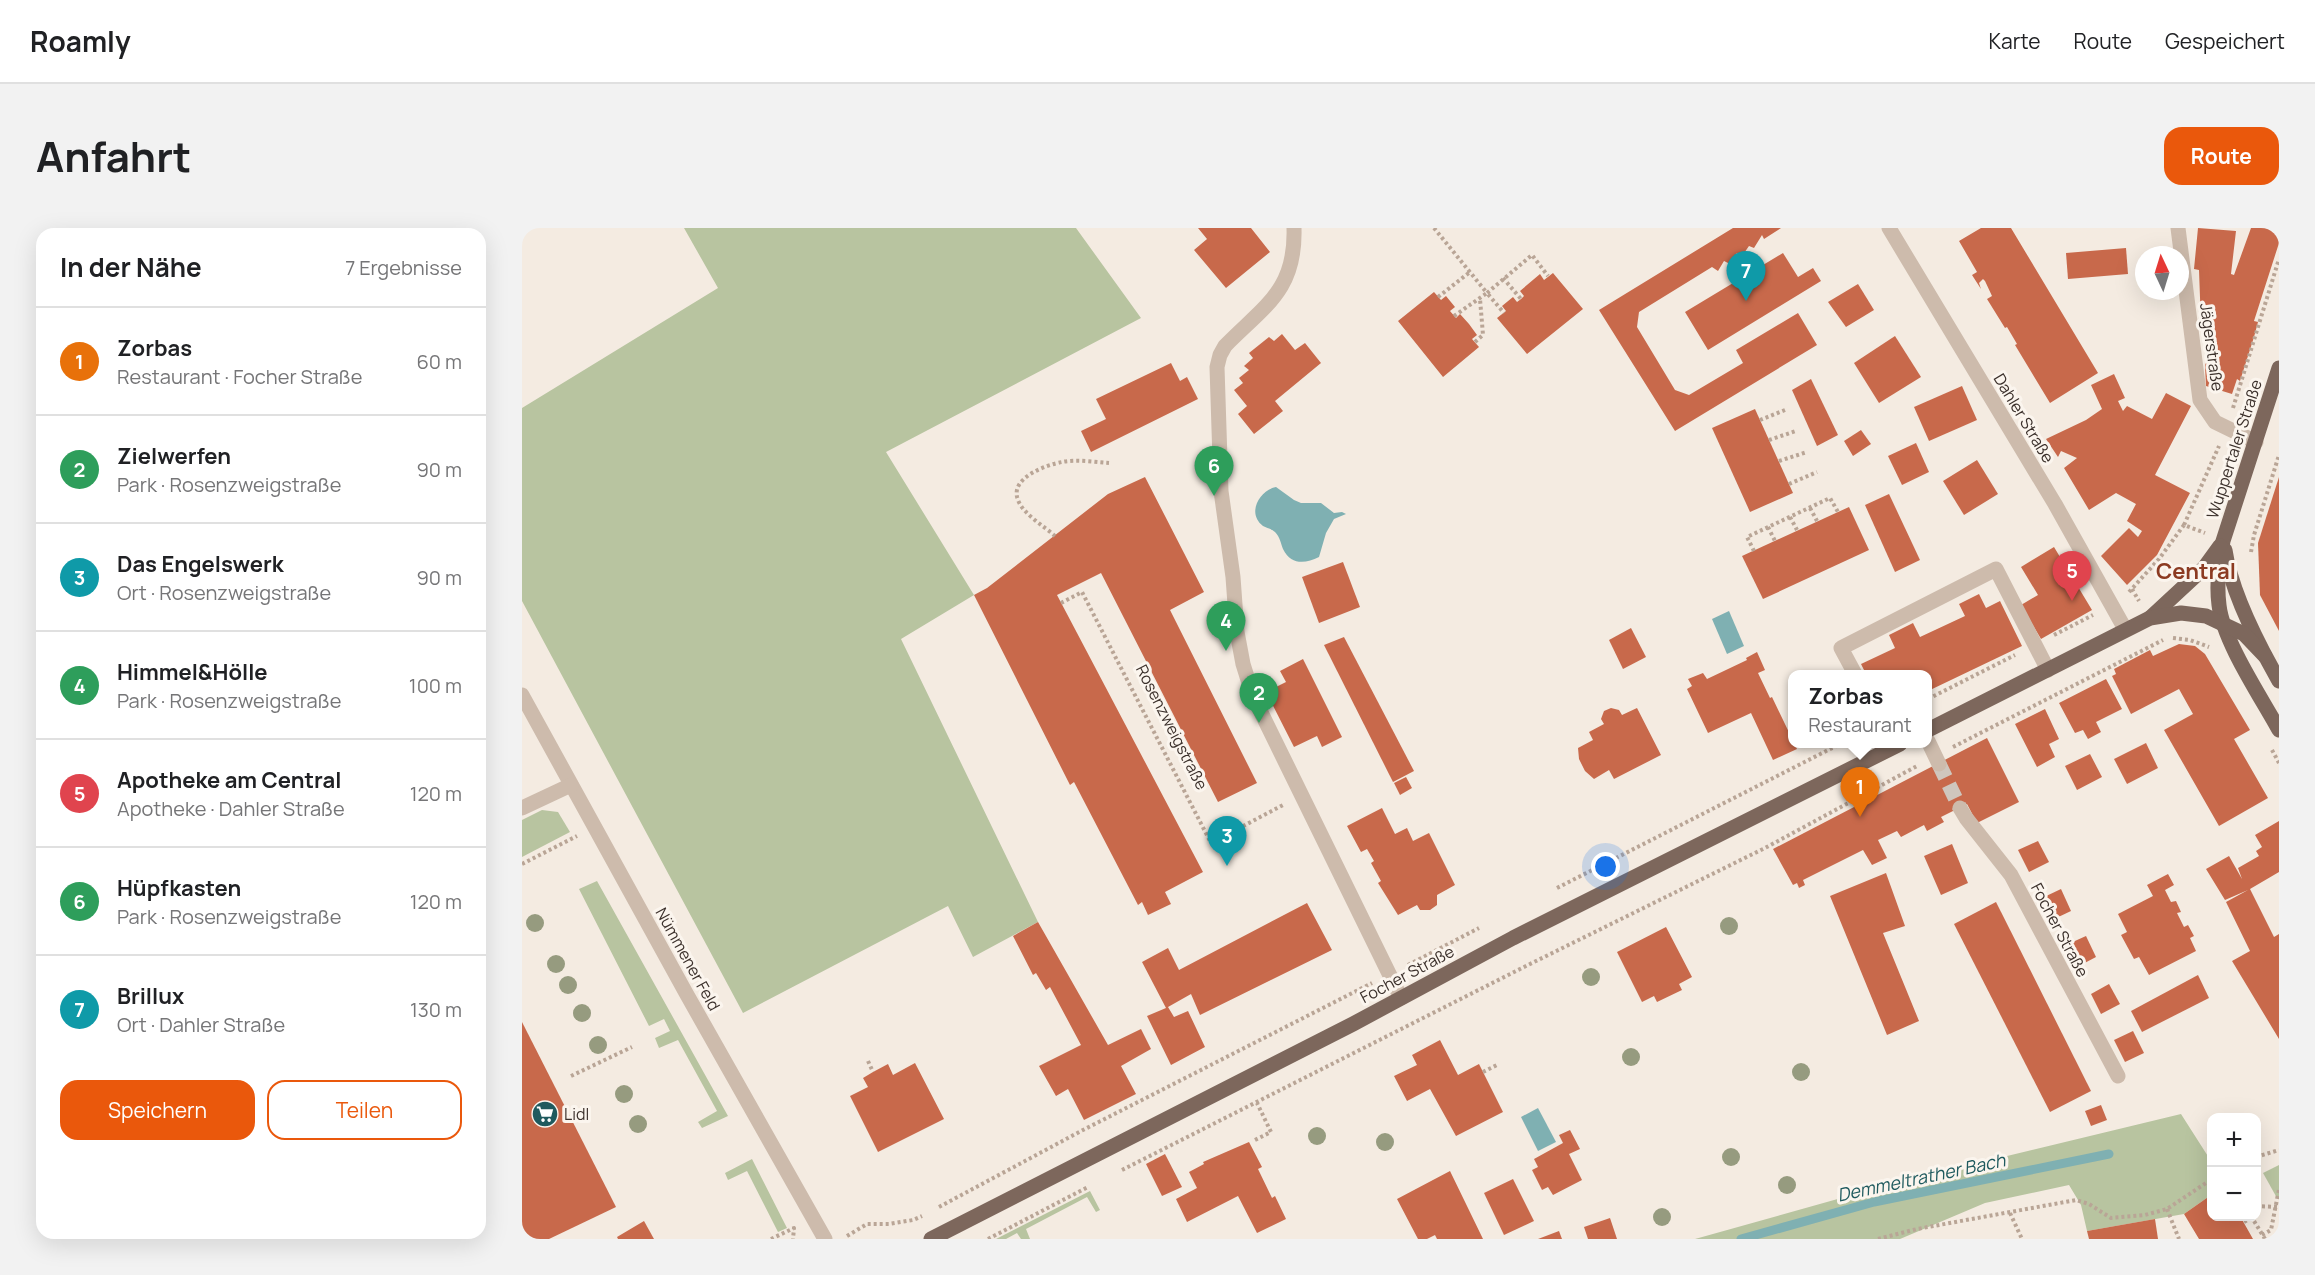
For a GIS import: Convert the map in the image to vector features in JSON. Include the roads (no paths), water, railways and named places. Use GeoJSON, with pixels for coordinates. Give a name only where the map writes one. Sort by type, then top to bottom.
{"type":"FeatureCollection","features":[{"type":"Feature","properties":{"kind":"main road","name":"Wuppertaler Straße"},"geometry":{"type":"LineString","coordinates":[[2223,541],[2279,368]]}},
{"type":"Feature","properties":{"kind":"main road"},"geometry":{"type":"LineString","coordinates":[[2150,618],[2204,568],[2223,541]]}},
{"type":"Feature","properties":{"kind":"main road"},"geometry":{"type":"LineString","coordinates":[[2223,541],[2217,586],[2219,607],[2224,624],[2230,641],[2279,730]]}},
{"type":"Feature","properties":{"kind":"main road"},"geometry":{"type":"LineString","coordinates":[[2223,541],[2228,570],[2265,656],[2279,681]]}},
{"type":"Feature","properties":{"kind":"main road"},"geometry":{"type":"LineString","coordinates":[[1932,728],[2150,618],[2181,613],[2206,616],[2244,634],[2265,656]]}},
{"type":"Feature","properties":{"kind":"main road","name":"Focher Straße"},"geometry":{"type":"LineString","coordinates":[[932,1239],[1533,928],[1888,748]]}},
{"type":"Feature","properties":{"kind":"street"},"geometry":{"type":"LineString","coordinates":[[1294,228],[1290,265],[1284,282],[1273,301],[1225,346],[1220,355],[1217,379],[1221,491],[1233,577],[1237,632],[1243,664],[1253,696],[1401,998]]}},
{"type":"Feature","properties":{"kind":"street","name":"Dahler Straße"},"geometry":{"type":"LineString","coordinates":[[1888,228],[2055,504],[2125,629]]}},
{"type":"Feature","properties":{"kind":"street","name":"Jägerstraße"},"geometry":{"type":"LineString","coordinates":[[2178,228],[2200,400],[2215,422],[2256,442]]}},
{"type":"Feature","properties":{"kind":"street"},"geometry":{"type":"LineString","coordinates":[[1852,670],[1841,648],[1996,569],[2048,670]]}},
{"type":"Feature","properties":{"kind":"street","name":"Nümmener Feld"},"geometry":{"type":"LineString","coordinates":[[522,695],[825,1239]]}},
{"type":"Feature","properties":{"kind":"street"},"geometry":{"type":"LineString","coordinates":[[1931,748],[1937,760]]}},
{"type":"Feature","properties":{"kind":"street"},"geometry":{"type":"LineString","coordinates":[[522,808],[571,785]]}},
{"type":"Feature","properties":{"kind":"street","name":"Focher Straße"},"geometry":{"type":"LineString","coordinates":[[1960,808],[1965,818],[2011,875],[2118,1076]]}},
{"type":"Feature","properties":{"kind":"water"},"geometry":{"type":"Polygon","coordinates":[[[1276,487],[1301,503],[1321,503],[1334,513],[1346,514],[1334,519],[1326,533],[1319,557],[1304,562],[1290,558],[1283,549],[1277,534],[1258,521],[1255,509],[1260,497],[1276,487]]]}},
{"type":"Feature","properties":{"kind":"water"},"geometry":{"type":"Polygon","coordinates":[[[1729,611],[1744,646],[1727,654],[1712,619],[1729,611]]]}},
{"type":"Feature","properties":{"kind":"water"},"geometry":{"type":"Polygon","coordinates":[[[1538,1108],[1556,1142],[1538,1151],[1521,1117],[1538,1108]]]}},
{"type":"Feature","properties":{"kind":"waterway","name":"Demmeltrather Bach"},"geometry":{"type":"LineString","coordinates":[[1741,1239],[1874,1202],[2109,1154]]}},
{"type":"Feature","properties":{"kind":"tunnel"},"geometry":{"type":"LineString","coordinates":[[1939,764],[1960,808]]}},
{"type":"Feature","properties":{"kind":"place","name":"Brillux"},"geometry":{"type":"Point","coordinates":[1746,301]}},
{"type":"Feature","properties":{"kind":"place","name":"Hüpfkasten"},"geometry":{"type":"Point","coordinates":[1214,496]}},
{"type":"Feature","properties":{"kind":"place","name":"Apotheke am Central"},"geometry":{"type":"Point","coordinates":[2072,601]}},
{"type":"Feature","properties":{"kind":"place","name":"Himmel&Hölle"},"geometry":{"type":"Point","coordinates":[1226,651]}},
{"type":"Feature","properties":{"kind":"place","name":"Zielwerfen"},"geometry":{"type":"Point","coordinates":[1259,723]}},
{"type":"Feature","properties":{"kind":"place","name":"Zorbas"},"geometry":{"type":"Point","coordinates":[1860,817]}},
{"type":"Feature","properties":{"kind":"place","name":"Das Engelswerk"},"geometry":{"type":"Point","coordinates":[1227,866]}},
{"type":"Feature","properties":{"kind":"place","name":"Lidl"},"geometry":{"type":"Point","coordinates":[545,1114]}},
{"type":"Feature","properties":{"kind":"district","name":"Central"},"geometry":{"type":"Point","coordinates":[2196,571]}}]}
